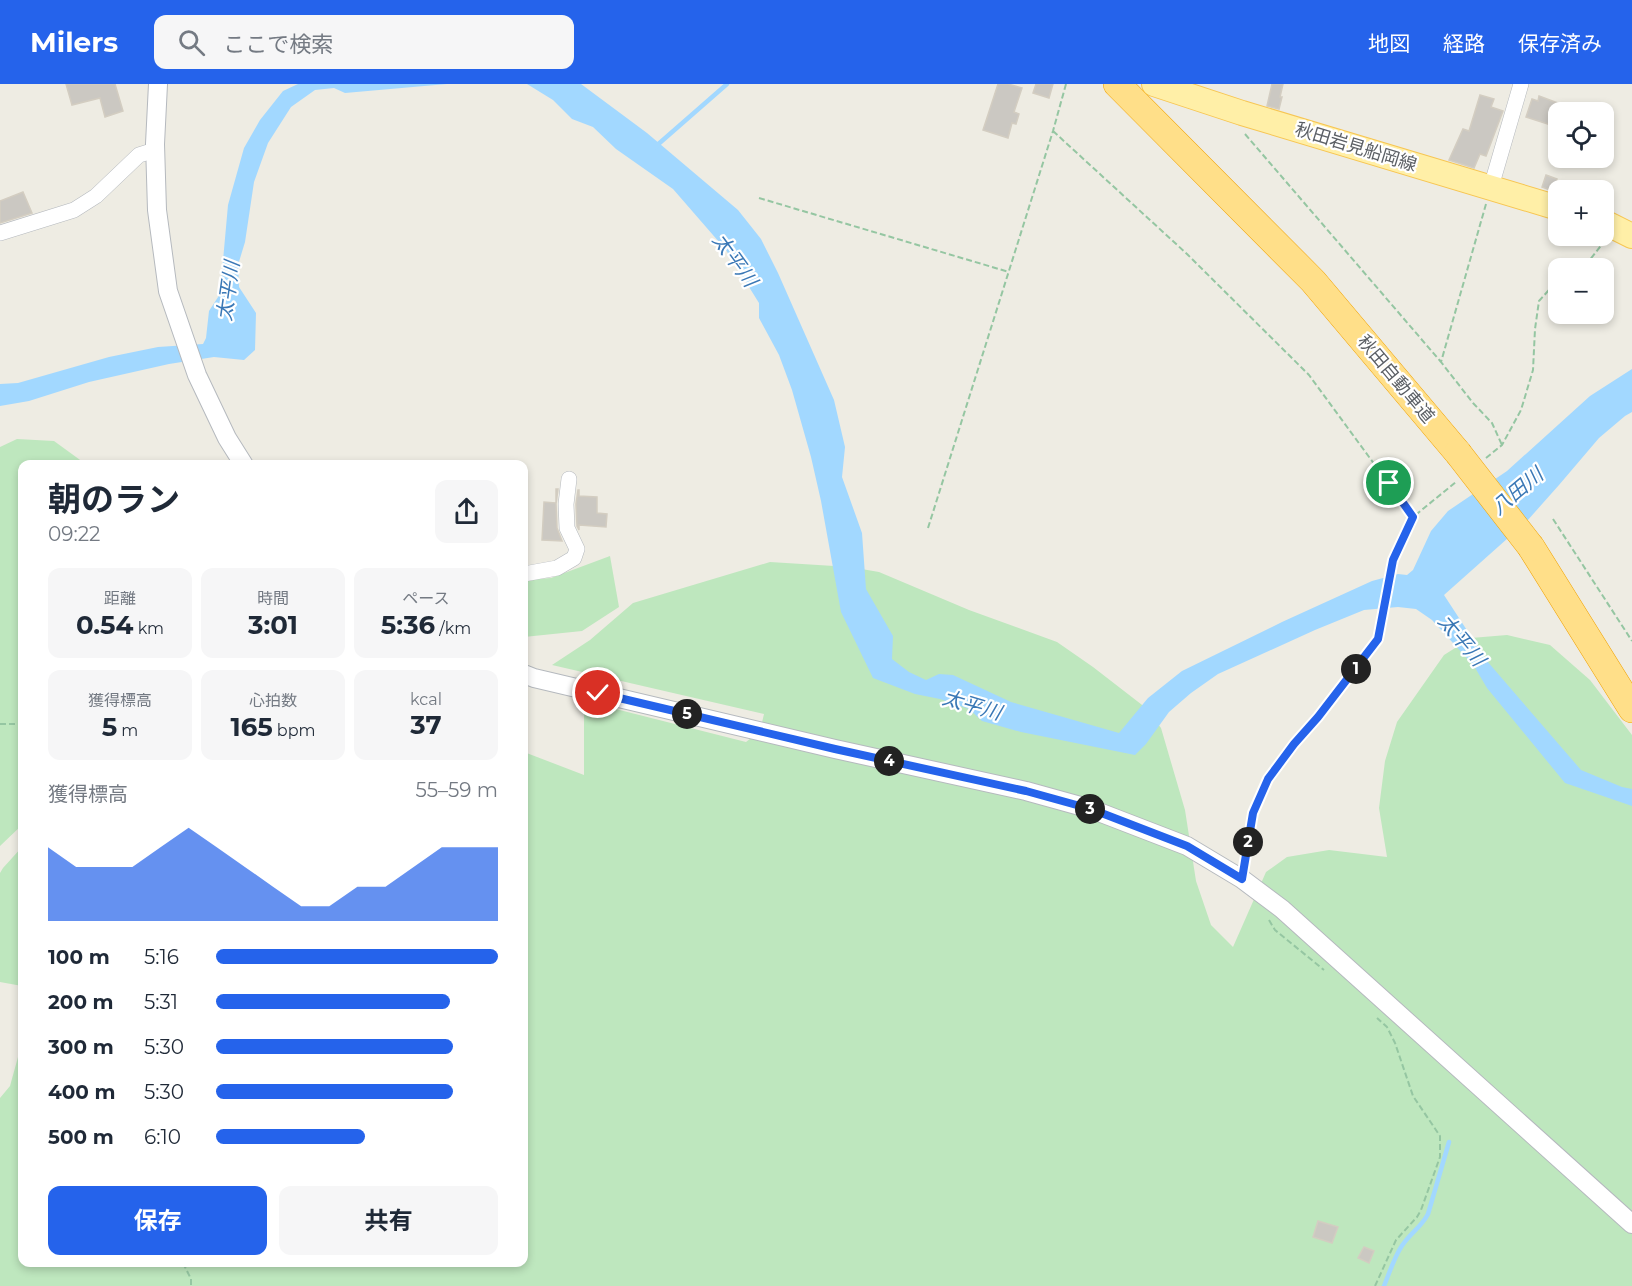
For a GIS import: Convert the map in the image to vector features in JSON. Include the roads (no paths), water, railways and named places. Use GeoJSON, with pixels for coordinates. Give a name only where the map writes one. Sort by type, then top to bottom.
{"type":"FeatureCollection","features":[{"type":"Feature","properties":{"kind":"highway","name":"秋田自動車道"},"geometry":{"type":"LineString","coordinates":[[1117,84],[1313,281],[1458,453],[1531,547],[1632,709]]}},
{"type":"Feature","properties":{"kind":"main road","name":"秋田岩見船岡線"},"geometry":{"type":"LineString","coordinates":[[1154,84],[1242,113],[1548,205]]}},
{"type":"Feature","properties":{"kind":"street"},"geometry":{"type":"LineString","coordinates":[[158,84],[155,150],[157,210],[168,291],[197,375],[227,438],[241,460]]}},
{"type":"Feature","properties":{"kind":"street"},"geometry":{"type":"LineString","coordinates":[[1491,187],[1521,84]]}},
{"type":"Feature","properties":{"kind":"street"},"geometry":{"type":"LineString","coordinates":[[0,233],[74,210],[96,196],[139,155],[155,150]]}},
{"type":"Feature","properties":{"kind":"street"},"geometry":{"type":"LineString","coordinates":[[528,573],[557,568],[574,558],[577,549],[567,528],[566,504],[570,479]]}},
{"type":"Feature","properties":{"kind":"street"},"geometry":{"type":"LineString","coordinates":[[528,676],[1026,791],[1091,809],[1187,846],[1242,879],[1276,904],[1632,1224]]}},
{"type":"Feature","properties":{"kind":"water","name":"太平川"},"geometry":{"type":"Polygon","coordinates":[[[298,84],[447,84],[345,93],[334,88],[315,90],[291,107],[268,143],[254,182],[245,242],[238,265],[239,287],[256,313],[255,350],[244,360],[214,357],[169,364],[89,382],[29,401],[0,406],[0,384],[18,383],[109,357],[158,347],[203,344],[206,338],[209,311],[220,294],[228,205],[244,148],[260,120],[283,91],[298,84]]]}},
{"type":"Feature","properties":{"kind":"water"},"geometry":{"type":"Polygon","coordinates":[[[527,84],[581,84],[647,133],[738,210],[761,239],[834,400],[845,447],[842,477],[862,533],[866,589],[893,636],[892,659],[909,672],[926,680],[939,674],[953,675],[1011,702],[1119,733],[1148,698],[1182,671],[1372,581],[1398,574],[1407,575],[1413,570],[1431,531],[1448,511],[1507,471],[1590,396],[1632,369],[1632,412],[1599,438],[1527,521],[1444,595],[1487,661],[1581,770],[1632,789],[1632,806],[1565,783],[1487,688],[1474,666],[1432,620],[1416,609],[1398,607],[1364,610],[1218,674],[1169,712],[1146,744],[1135,755],[1021,732],[982,721],[969,709],[940,699],[915,694],[873,678],[841,612],[811,457],[792,390],[779,355],[759,318],[759,303],[726,250],[673,189],[616,149],[593,127],[572,119],[553,100],[527,84]]]}},
{"type":"Feature","properties":{"kind":"waterway"},"geometry":{"type":"LineString","coordinates":[[655,147],[727,84]]}},
{"type":"Feature","properties":{"kind":"waterway"},"geometry":{"type":"LineString","coordinates":[[1384,1286],[1401,1247],[1428,1214],[1449,1142]]}},
{"type":"Feature","properties":{"kind":"water label","name":"八田川"},"geometry":{"type":"Point","coordinates":[1517,491]}}]}
